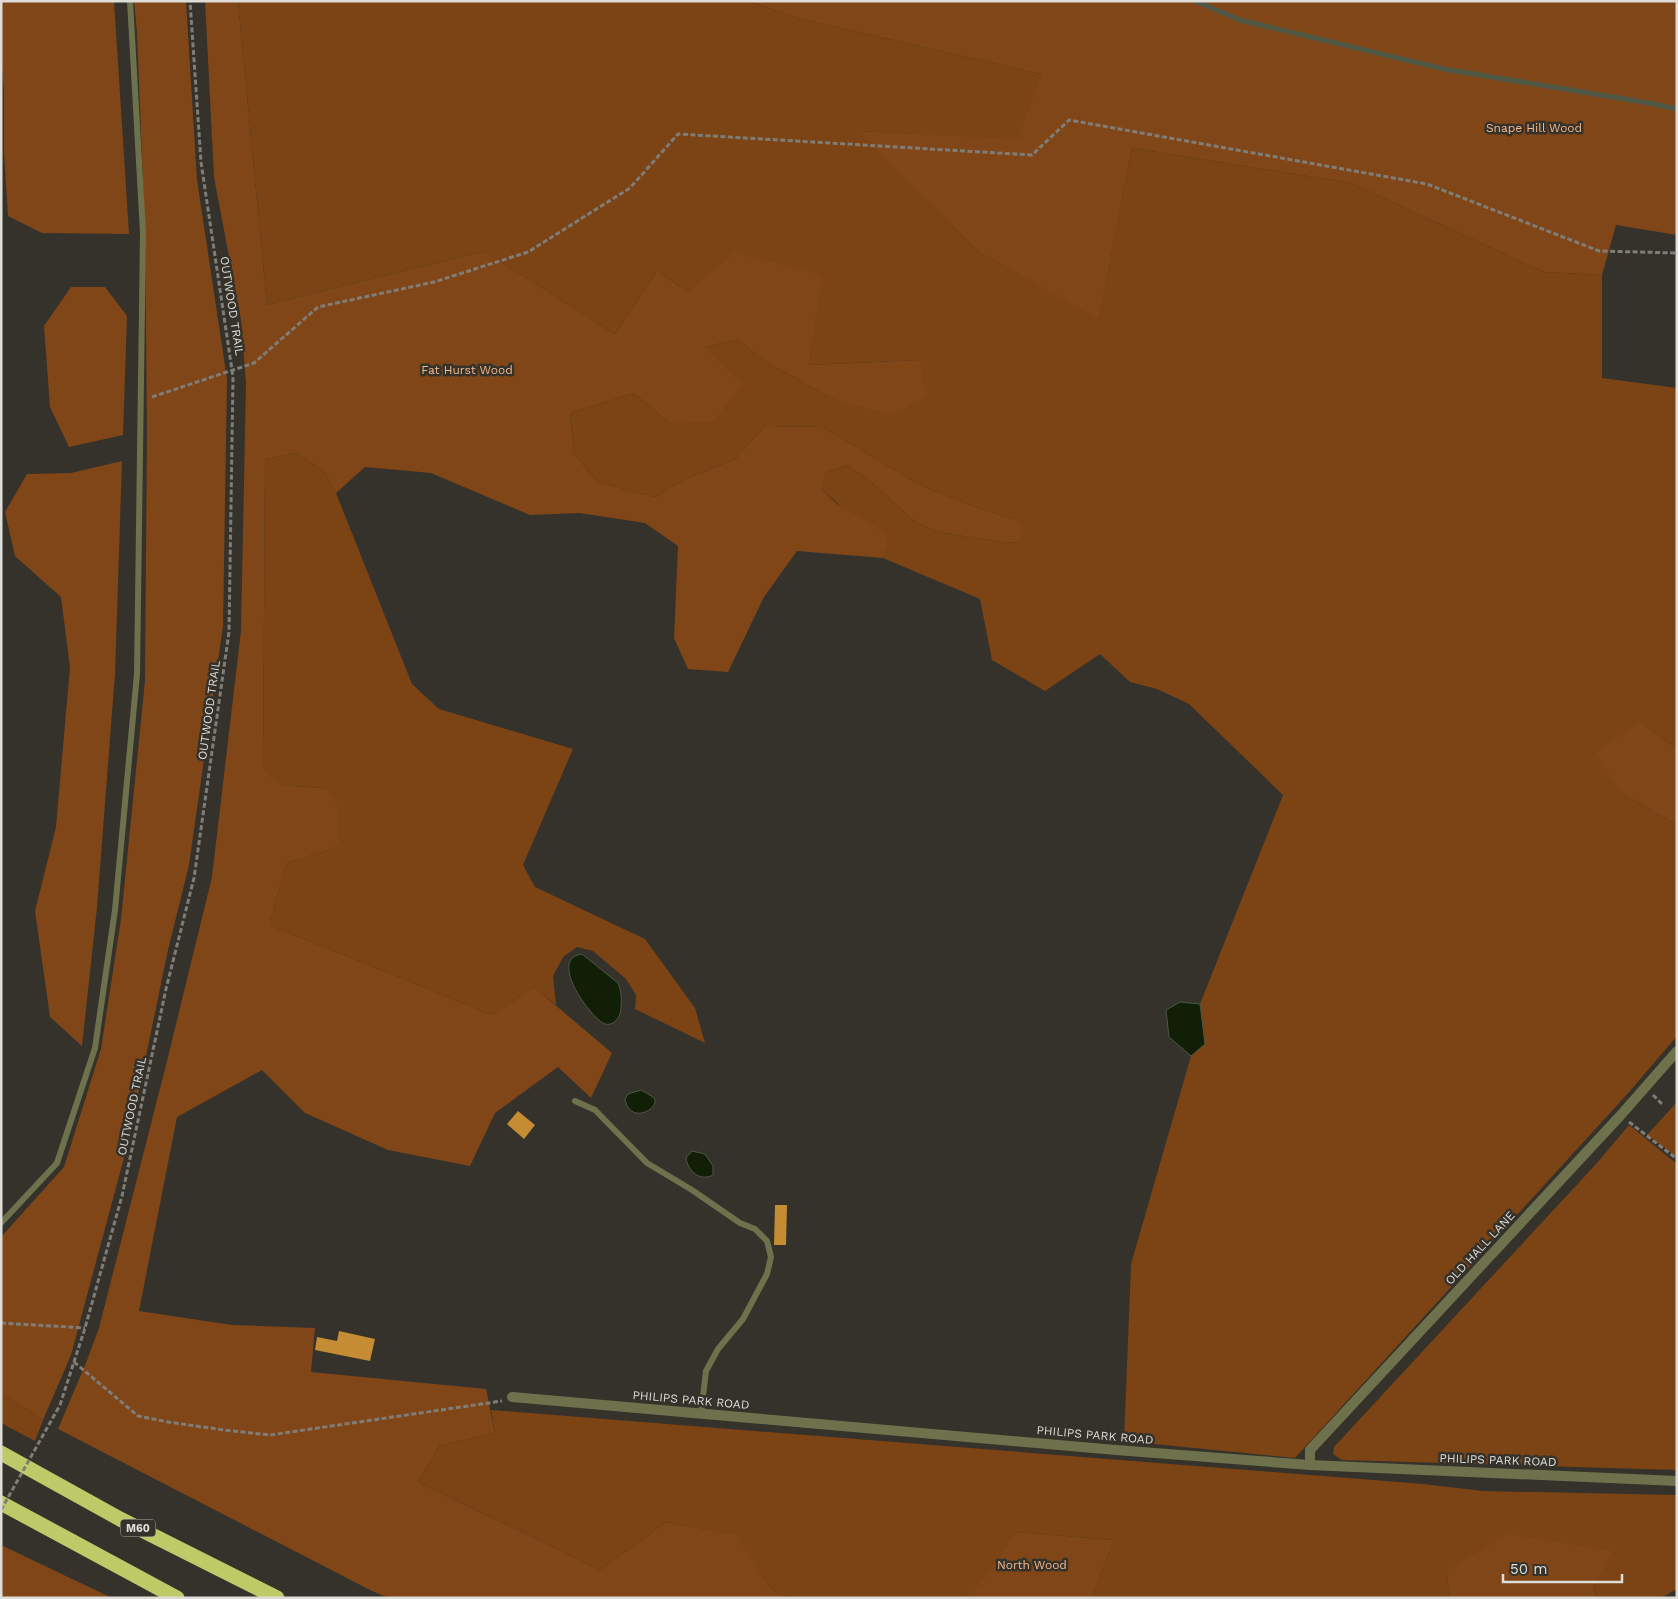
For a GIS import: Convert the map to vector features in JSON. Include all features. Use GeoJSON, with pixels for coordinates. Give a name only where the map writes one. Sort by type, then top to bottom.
{"type":"FeatureCollection","features":[{"type":"Feature","properties":{"kind":"highway","name":"M60"},"geometry":{"type":"LineString","coordinates":[[1,1453],[120,1519],[277,1598]]}},
{"type":"Feature","properties":{"kind":"highway"},"geometry":{"type":"LineString","coordinates":[[1,1503],[177,1598]]}},
{"type":"Feature","properties":{"kind":"street","name":"OLD HALL LANE"},"geometry":{"type":"LineString","coordinates":[[1310,1465],[1310,1450],[1620,1116],[1677,1051]]}},
{"type":"Feature","properties":{"kind":"street","name":"PHILIPS PARK ROAD"},"geometry":{"type":"LineString","coordinates":[[512,1397],[1116,1450],[1310,1465],[1677,1481]]}},
{"type":"Feature","properties":{"kind":"lane"},"geometry":{"type":"LineString","coordinates":[[1,1223],[57,1163],[95,1048],[116,910],[137,674],[144,233],[130,1]]}},
{"type":"Feature","properties":{"kind":"lane"},"geometry":{"type":"LineString","coordinates":[[575,1101],[595,1110],[647,1163],[692,1190],[740,1224],[755,1229],[767,1241],[771,1257],[767,1274],[743,1319],[718,1349],[706,1371],[701,1413]]}},
{"type":"Feature","properties":{"kind":"path","name":"OUTWOOD TRAIL"},"geometry":{"type":"LineString","coordinates":[[1,1510],[60,1405],[85,1328],[122,1196],[166,990],[194,878],[229,632],[233,377],[201,162],[190,1]]}},
{"type":"Feature","properties":{"kind":"path"},"geometry":{"type":"LineString","coordinates":[[140,401],[254,363],[318,306],[434,282],[528,252],[630,188],[678,134],[1032,154],[1069,120],[1428,184],[1600,250],[1677,253]]}},
{"type":"Feature","properties":{"kind":"path"},"geometry":{"type":"LineString","coordinates":[[1620,1116],[1677,1159]]}},
{"type":"Feature","properties":{"kind":"path"},"geometry":{"type":"LineString","coordinates":[[1,1323],[85,1328]]}},
{"type":"Feature","properties":{"kind":"path"},"geometry":{"type":"LineString","coordinates":[[74,1362],[138,1416],[168,1422],[270,1435],[502,1401],[512,1397]]}},
{"type":"Feature","properties":{"kind":"shaded area"},"geometry":{"type":"Polygon","coordinates":[[[238,1],[748,1],[797,18],[1041,74],[1019,140],[859,131],[979,252],[1099,318],[1132,148],[1351,183],[1544,272],[1602,275],[1602,378],[1677,388],[1677,749],[1640,721],[1621,793],[1677,825],[1677,1036],[1630,1091],[1295,1458],[1124,1441],[1131,1264],[1191,1056],[1205,1044],[1200,1004],[1283,795],[1189,704],[1157,689],[1130,682],[1100,654],[1045,691],[992,660],[980,599],[883,558],[888,546],[822,490],[826,472],[847,465],[876,486],[915,522],[938,532],[1007,543],[1017,542],[1018,520],[975,507],[922,486],[823,427],[765,426],[735,459],[684,480],[655,497],[598,482],[574,454],[570,413],[634,393],[670,423],[705,347],[738,339],[764,361],[835,400],[920,360],[809,365],[821,275],[688,292],[657,271],[615,334],[484,251],[267,305],[238,1]]]}},
{"type":"Feature","properties":{"kind":"shaded area"},"geometry":{"type":"Polygon","coordinates":[[[298,453],[325,473],[336,493],[412,684],[439,709],[573,749],[523,865],[535,887],[645,939],[695,1008],[705,1043],[635,1009],[636,995],[626,979],[593,951],[577,947],[563,957],[553,976],[556,1005],[534,987],[492,1015],[269,925],[287,863],[338,847],[325,788],[279,785],[263,768],[265,459],[298,453]]]}},
{"type":"Feature","properties":{"kind":"shaded area"},"geometry":{"type":"Polygon","coordinates":[[[582,954],[618,983],[621,994],[621,1010],[618,1018],[612,1023],[605,1024],[599,1020],[582,1001],[575,989],[570,977],[569,966],[572,958],[582,954]]]}},
{"type":"Feature","properties":{"kind":"shaded area"},"geometry":{"type":"Polygon","coordinates":[[[1180,1002],[1200,1004],[1205,1044],[1191,1056],[1169,1037],[1166,1010],[1180,1002]]]}},
{"type":"Feature","properties":{"kind":"shaded area"},"geometry":{"type":"Polygon","coordinates":[[[641,1090],[654,1098],[655,1102],[649,1110],[638,1113],[633,1112],[628,1107],[625,1099],[628,1094],[641,1090]]]}},
{"type":"Feature","properties":{"kind":"shaded area"},"geometry":{"type":"Polygon","coordinates":[[[1677,1102],[1677,1157],[1647,1135],[1677,1102]]]}},
{"type":"Feature","properties":{"kind":"shaded area"},"geometry":{"type":"Polygon","coordinates":[[[1629,1125],[1677,1164],[1677,1470],[1342,1460],[1333,1454],[1334,1447],[1597,1163],[1629,1125]]]}},
{"type":"Feature","properties":{"kind":"shaded area"},"geometry":{"type":"Polygon","coordinates":[[[692,1151],[705,1154],[713,1166],[713,1175],[704,1177],[692,1171],[686,1158],[692,1151]]]}},
{"type":"Feature","properties":{"kind":"shaded area"},"geometry":{"type":"Polygon","coordinates":[[[1,1393],[43,1420],[35,1441],[1,1423],[1,1393]]]}},
{"type":"Feature","properties":{"kind":"shaded area"},"geometry":{"type":"Polygon","coordinates":[[[491,1410],[1423,1484],[1483,1491],[1677,1495],[1677,1589],[1661,1598],[1597,1598],[1593,1589],[1611,1551],[1446,1571],[1450,1598],[1092,1598],[1114,1540],[1015,1532],[979,1586],[964,1598],[787,1598],[770,1588],[734,1534],[666,1522],[600,1570],[418,1482],[439,1446],[495,1433],[491,1410]]]}},
{"type":"Feature","properties":{"kind":"green space"},"geometry":{"type":"Polygon","coordinates":[[[1,1],[114,1],[129,234],[42,233],[8,216],[4,153],[1,1]]]}},
{"type":"Feature","properties":{"kind":"green space"},"geometry":{"type":"Polygon","coordinates":[[[134,1],[186,1],[197,180],[227,379],[223,626],[189,865],[168,950],[128,1143],[71,1355],[43,1420],[1,1393],[1,1237],[64,1167],[101,1049],[121,919],[145,681],[147,432],[145,232],[137,32],[134,1]]]}},
{"type":"Feature","properties":{"kind":"green space","name":"Fat Hurst Wood"},"geometry":{"type":"Polygon","coordinates":[[[205,1],[238,1],[267,305],[484,251],[615,334],[657,271],[688,292],[735,252],[822,275],[809,365],[920,360],[926,397],[893,415],[835,400],[764,361],[738,339],[705,347],[742,385],[713,422],[670,423],[634,393],[570,413],[574,454],[598,482],[655,497],[684,480],[735,459],[765,426],[823,427],[922,486],[975,507],[1018,520],[1025,531],[1017,542],[1007,543],[938,532],[915,522],[876,486],[847,465],[826,472],[822,490],[836,503],[886,533],[888,546],[883,558],[797,551],[764,597],[728,672],[688,669],[674,638],[678,546],[645,523],[580,513],[530,515],[431,473],[365,467],[336,493],[325,473],[298,453],[265,459],[263,768],[280,785],[325,788],[337,804],[338,847],[287,863],[269,925],[492,1015],[534,987],[612,1053],[591,1098],[558,1067],[495,1113],[470,1166],[388,1150],[305,1113],[262,1070],[177,1117],[139,1311],[232,1325],[315,1328],[311,1372],[486,1389],[495,1433],[439,1446],[418,1482],[600,1570],[666,1522],[735,1534],[770,1588],[787,1598],[389,1598],[58,1429],[99,1328],[212,877],[241,631],[246,383],[241,320],[214,177],[205,1]]]}},
{"type":"Feature","properties":{"kind":"green space","name":"Snape Hill Wood"},"geometry":{"type":"Polygon","coordinates":[[[748,1],[1677,1],[1677,235],[1616,225],[1602,275],[1544,272],[1351,183],[1132,148],[1099,319],[979,252],[858,131],[1018,139],[1041,74],[797,18],[748,1]]]}},
{"type":"Feature","properties":{"kind":"green space"},"geometry":{"type":"Polygon","coordinates":[[[71,287],[105,287],[127,316],[123,435],[69,447],[50,407],[44,326],[71,287]]]}},
{"type":"Feature","properties":{"kind":"green space"},"geometry":{"type":"Polygon","coordinates":[[[122,461],[115,674],[97,907],[82,1046],[50,1017],[35,911],[56,827],[70,667],[61,597],[15,556],[5,512],[27,474],[71,473],[122,461]]]}},
{"type":"Feature","properties":{"kind":"green space"},"geometry":{"type":"Polygon","coordinates":[[[1640,721],[1677,749],[1677,825],[1621,793],[1596,753],[1640,721]]]}},
{"type":"Feature","properties":{"kind":"green space","name":"North Wood"},"geometry":{"type":"Polygon","coordinates":[[[1015,1532],[1114,1540],[1092,1598],[964,1598],[979,1585],[1015,1532]]]}},
{"type":"Feature","properties":{"kind":"green space"},"geometry":{"type":"Polygon","coordinates":[[[1507,1534],[1612,1551],[1593,1589],[1597,1598],[1450,1598],[1446,1571],[1507,1534]]]}},
{"type":"Feature","properties":{"kind":"green space"},"geometry":{"type":"Polygon","coordinates":[[[1,1545],[112,1598],[1,1598],[1,1545]]]}},
{"type":"Feature","properties":{"kind":"building"},"geometry":{"type":"Polygon","coordinates":[[[518,1111],[535,1125],[524,1139],[507,1124],[518,1111]]]}},
{"type":"Feature","properties":{"kind":"building"},"geometry":{"type":"Polygon","coordinates":[[[775,1205],[787,1205],[786,1245],[774,1245],[775,1205]]]}},
{"type":"Feature","properties":{"kind":"building"},"geometry":{"type":"Polygon","coordinates":[[[339,1331],[375,1339],[370,1361],[315,1350],[317,1337],[337,1341],[339,1331]]]}},
{"type":"Feature","properties":{"kind":"waterway"},"geometry":{"type":"LineString","coordinates":[[1195,1],[1240,20],[1444,69],[1677,109]]}}]}
